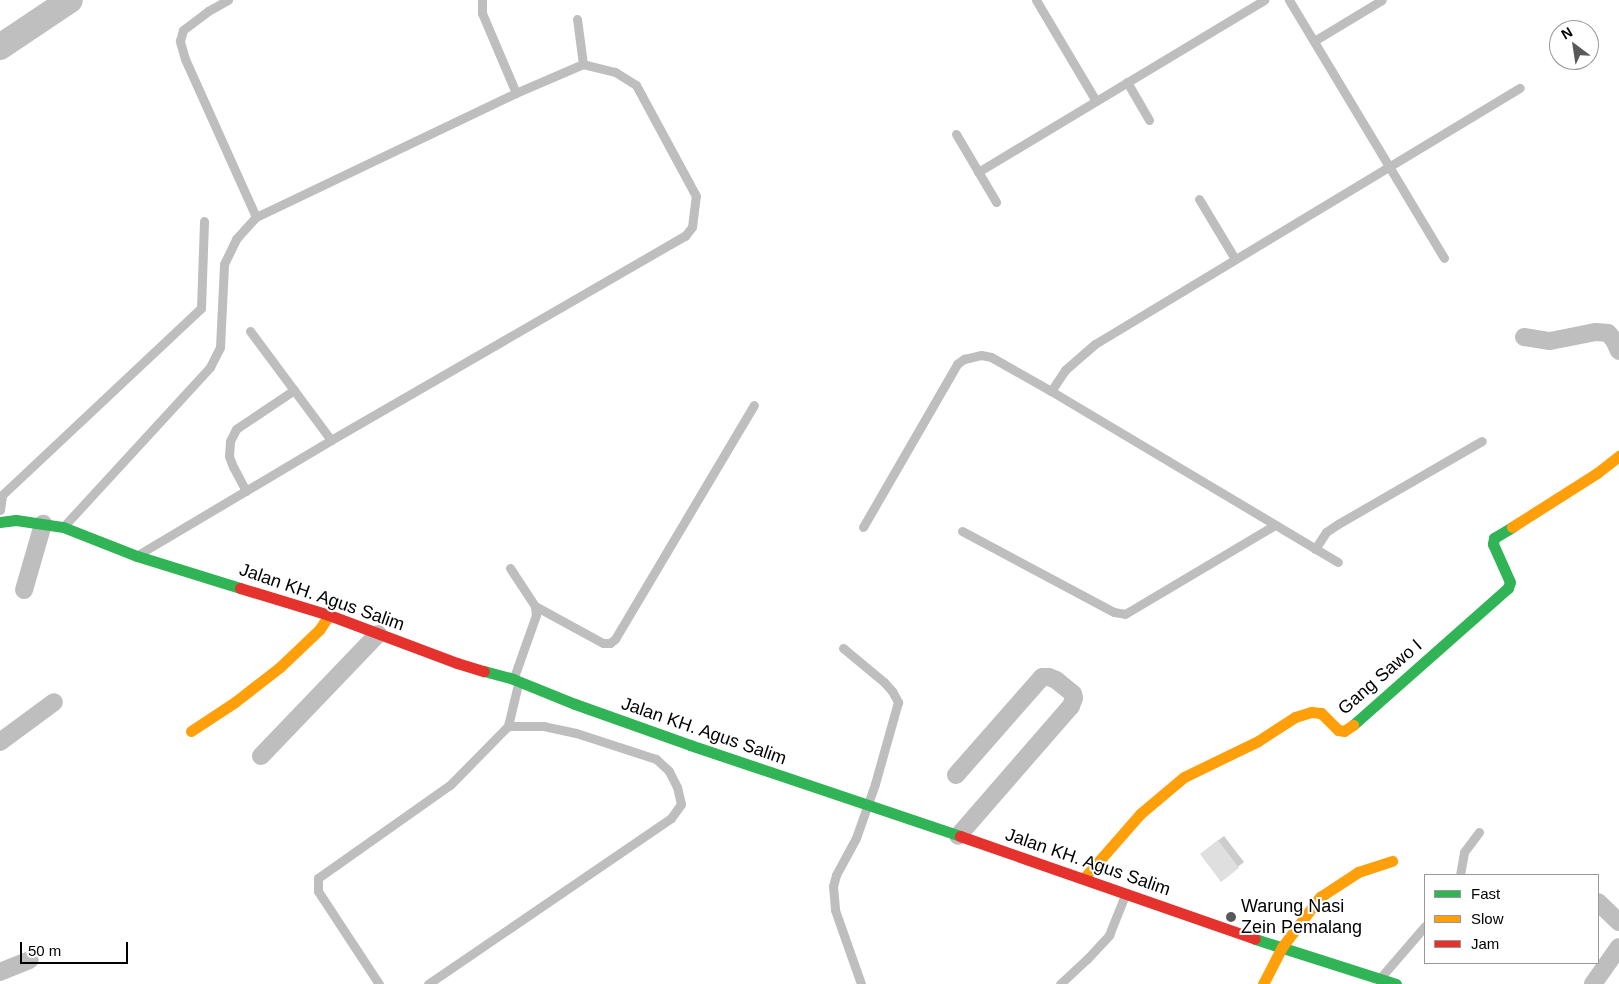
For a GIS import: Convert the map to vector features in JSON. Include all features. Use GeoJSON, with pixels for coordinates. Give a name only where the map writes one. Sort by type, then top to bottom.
{"type":"FeatureCollection","features":[{"type":"Feature","properties":{"kind":"street"},"geometry":{"type":"LineString","coordinates":[[1524,337],[1550,341],[1596,332],[1608,333],[1619,351]]}},
{"type":"Feature","properties":{"kind":"street","name":"Gang Sawo I"},"geometry":{"type":"LineString","coordinates":[[1084,878],[1140,814],[1184,777],[1258,741],[1295,717],[1311,712],[1321,713],[1338,730],[1344,731],[1348,729],[1508,588],[1510,582],[1493,544],[1494,538],[1597,473],[1619,456]]}},
{"type":"Feature","properties":{"kind":"street","name":"Jalan KH. Agus Salim"},"geometry":{"type":"LineString","coordinates":[[0,522],[16,520],[63,527],[137,556],[329,615],[456,663],[516,680],[575,704],[867,805],[1126,892],[1349,970],[1396,984]]}},
{"type":"Feature","properties":{"kind":"street"},"geometry":{"type":"LineString","coordinates":[[24,590],[43,524]]}},
{"type":"Feature","properties":{"kind":"street"},"geometry":{"type":"LineString","coordinates":[[191,731],[235,702],[280,667],[319,630],[329,615]]}},
{"type":"Feature","properties":{"kind":"street"},"geometry":{"type":"LineString","coordinates":[[261,756],[378,634]]}},
{"type":"Feature","properties":{"kind":"street"},"geometry":{"type":"LineString","coordinates":[[956,776],[1042,677],[1049,677],[1072,694],[1074,698],[1071,706],[958,836]]}},
{"type":"Feature","properties":{"kind":"street"},"geometry":{"type":"LineString","coordinates":[[0,742],[54,702]]}},
{"type":"Feature","properties":{"kind":"street"},"geometry":{"type":"LineString","coordinates":[[1263,984],[1282,947],[1320,897],[1358,872],[1392,861]]}},
{"type":"Feature","properties":{"kind":"street"},"geometry":{"type":"LineString","coordinates":[[1599,903],[1619,922]]}},
{"type":"Feature","properties":{"kind":"street"},"geometry":{"type":"LineString","coordinates":[[1593,984],[1619,947]]}},
{"type":"Feature","properties":{"kind":"street"},"geometry":{"type":"LineString","coordinates":[[0,972],[30,960]]}},
{"type":"Feature","properties":{"kind":"lane"},"geometry":{"type":"LineString","coordinates":[[228,0],[208,11],[183,30],[180,42],[185,59],[256,217]]}},
{"type":"Feature","properties":{"kind":"lane"},"geometry":{"type":"LineString","coordinates":[[482,0],[482,13],[516,93]]}},
{"type":"Feature","properties":{"kind":"lane"},"geometry":{"type":"LineString","coordinates":[[1036,0],[1096,101]]}},
{"type":"Feature","properties":{"kind":"lane"},"geometry":{"type":"LineString","coordinates":[[978,172],[1264,0]]}},
{"type":"Feature","properties":{"kind":"lane"},"geometry":{"type":"LineString","coordinates":[[1289,0],[1444,258]]}},
{"type":"Feature","properties":{"kind":"lane"},"geometry":{"type":"LineString","coordinates":[[1314,41],[1382,0]]}},
{"type":"Feature","properties":{"kind":"lane"},"geometry":{"type":"LineString","coordinates":[[577,19],[583,64]]}},
{"type":"Feature","properties":{"kind":"lane"},"geometry":{"type":"LineString","coordinates":[[63,527],[210,367],[220,347],[224,264],[236,239],[256,217],[516,93],[583,64],[616,72],[636,85],[696,196],[692,227],[685,236],[331,440],[137,556]]}},
{"type":"Feature","properties":{"kind":"lane"},"geometry":{"type":"LineString","coordinates":[[1126,82],[1149,120]]}},
{"type":"Feature","properties":{"kind":"lane"},"geometry":{"type":"LineString","coordinates":[[1051,391],[1065,370],[1095,344],[1520,88]]}},
{"type":"Feature","properties":{"kind":"lane"},"geometry":{"type":"LineString","coordinates":[[956,134],[996,202]]}},
{"type":"Feature","properties":{"kind":"lane"},"geometry":{"type":"LineString","coordinates":[[1198,198],[1235,259]]}},
{"type":"Feature","properties":{"kind":"lane"},"geometry":{"type":"LineString","coordinates":[[0,510],[1,494],[201,308],[204,221]]}},
{"type":"Feature","properties":{"kind":"lane"},"geometry":{"type":"LineString","coordinates":[[250,331],[331,440]]}},
{"type":"Feature","properties":{"kind":"lane"},"geometry":{"type":"LineString","coordinates":[[863,527],[957,364],[964,359],[981,355],[990,357],[1051,391],[1338,562]]}},
{"type":"Feature","properties":{"kind":"lane"},"geometry":{"type":"LineString","coordinates":[[246,491],[232,467],[229,456],[233,435],[236,430],[294,390]]}},
{"type":"Feature","properties":{"kind":"lane"},"geometry":{"type":"LineString","coordinates":[[535,606],[604,643],[610,644],[615,639],[754,405]]}},
{"type":"Feature","properties":{"kind":"lane"},"geometry":{"type":"LineString","coordinates":[[1315,549],[1326,532],[1338,524],[1482,441]]}},
{"type":"Feature","properties":{"kind":"lane"},"geometry":{"type":"LineString","coordinates":[[962,531],[1114,612],[1125,614],[1275,525]]}},
{"type":"Feature","properties":{"kind":"lane"},"geometry":{"type":"LineString","coordinates":[[379,984],[318,891],[318,878],[450,785],[508,726],[516,680],[536,615],[535,606],[510,568]]}},
{"type":"Feature","properties":{"kind":"lane"},"geometry":{"type":"LineString","coordinates":[[842,648],[884,682],[898,702],[856,838],[832,886],[835,910],[860,984]]}},
{"type":"Feature","properties":{"kind":"lane"},"geometry":{"type":"LineString","coordinates":[[428,984],[671,818],[681,804],[677,787],[669,771],[656,759],[552,727],[508,726]]}},
{"type":"Feature","properties":{"kind":"lane"},"geometry":{"type":"LineString","coordinates":[[1460,874],[1464,852],[1479,832]]}},
{"type":"Feature","properties":{"kind":"lane"},"geometry":{"type":"LineString","coordinates":[[1060,984],[1088,959],[1109,935],[1126,892]]}},
{"type":"Feature","properties":{"kind":"lane"},"geometry":{"type":"LineString","coordinates":[[1380,978],[1424,927]]}},
{"type":"Feature","properties":{"kind":"building"},"geometry":{"type":"Polygon","coordinates":[[[1218,840],[1239,868],[1221,882],[1200,854],[1218,840]]]}},
{"type":"Feature","properties":{"kind":"waterway"},"geometry":{"type":"LineString","coordinates":[[0,47],[70,0]]}},
{"type":"Feature","properties":{"kind":"traffic: fast"},"geometry":{"type":"LineString","coordinates":[[0,522],[16,520],[63,527],[137,556],[240,588]]}},
{"type":"Feature","properties":{"kind":"traffic: fast"},"geometry":{"type":"LineString","coordinates":[[1353,725],[1508,588],[1510,582],[1493,544],[1494,538],[1512,527]]}},
{"type":"Feature","properties":{"kind":"traffic: fast"},"geometry":{"type":"LineString","coordinates":[[484,671],[513,679],[575,704],[690,745],[960,836]]}},
{"type":"Feature","properties":{"kind":"traffic: fast"},"geometry":{"type":"LineString","coordinates":[[1255,939],[1396,984]]}},
{"type":"Feature","properties":{"kind":"traffic: slow"},"geometry":{"type":"LineString","coordinates":[[1512,527],[1597,473],[1619,456]]}},
{"type":"Feature","properties":{"kind":"traffic: slow"},"geometry":{"type":"LineString","coordinates":[[191,731],[235,702],[280,667],[319,630],[329,615]]}},
{"type":"Feature","properties":{"kind":"traffic: slow"},"geometry":{"type":"LineString","coordinates":[[1084,878],[1140,814],[1184,777],[1258,741],[1295,717],[1311,712],[1321,713],[1338,730],[1344,731],[1353,725]]}},
{"type":"Feature","properties":{"kind":"traffic: slow"},"geometry":{"type":"LineString","coordinates":[[1263,984],[1282,947],[1320,897],[1358,872],[1392,861]]}},
{"type":"Feature","properties":{"kind":"traffic: jam"},"geometry":{"type":"LineString","coordinates":[[240,588],[329,615],[457,663],[484,671]]}},
{"type":"Feature","properties":{"kind":"traffic: jam"},"geometry":{"type":"LineString","coordinates":[[960,836],[1255,939]]}},
{"type":"Feature","properties":{"kind":"place","name":"Warung Nasi Zein Pemalang"},"geometry":{"type":"Point","coordinates":[1231,917]}}]}
